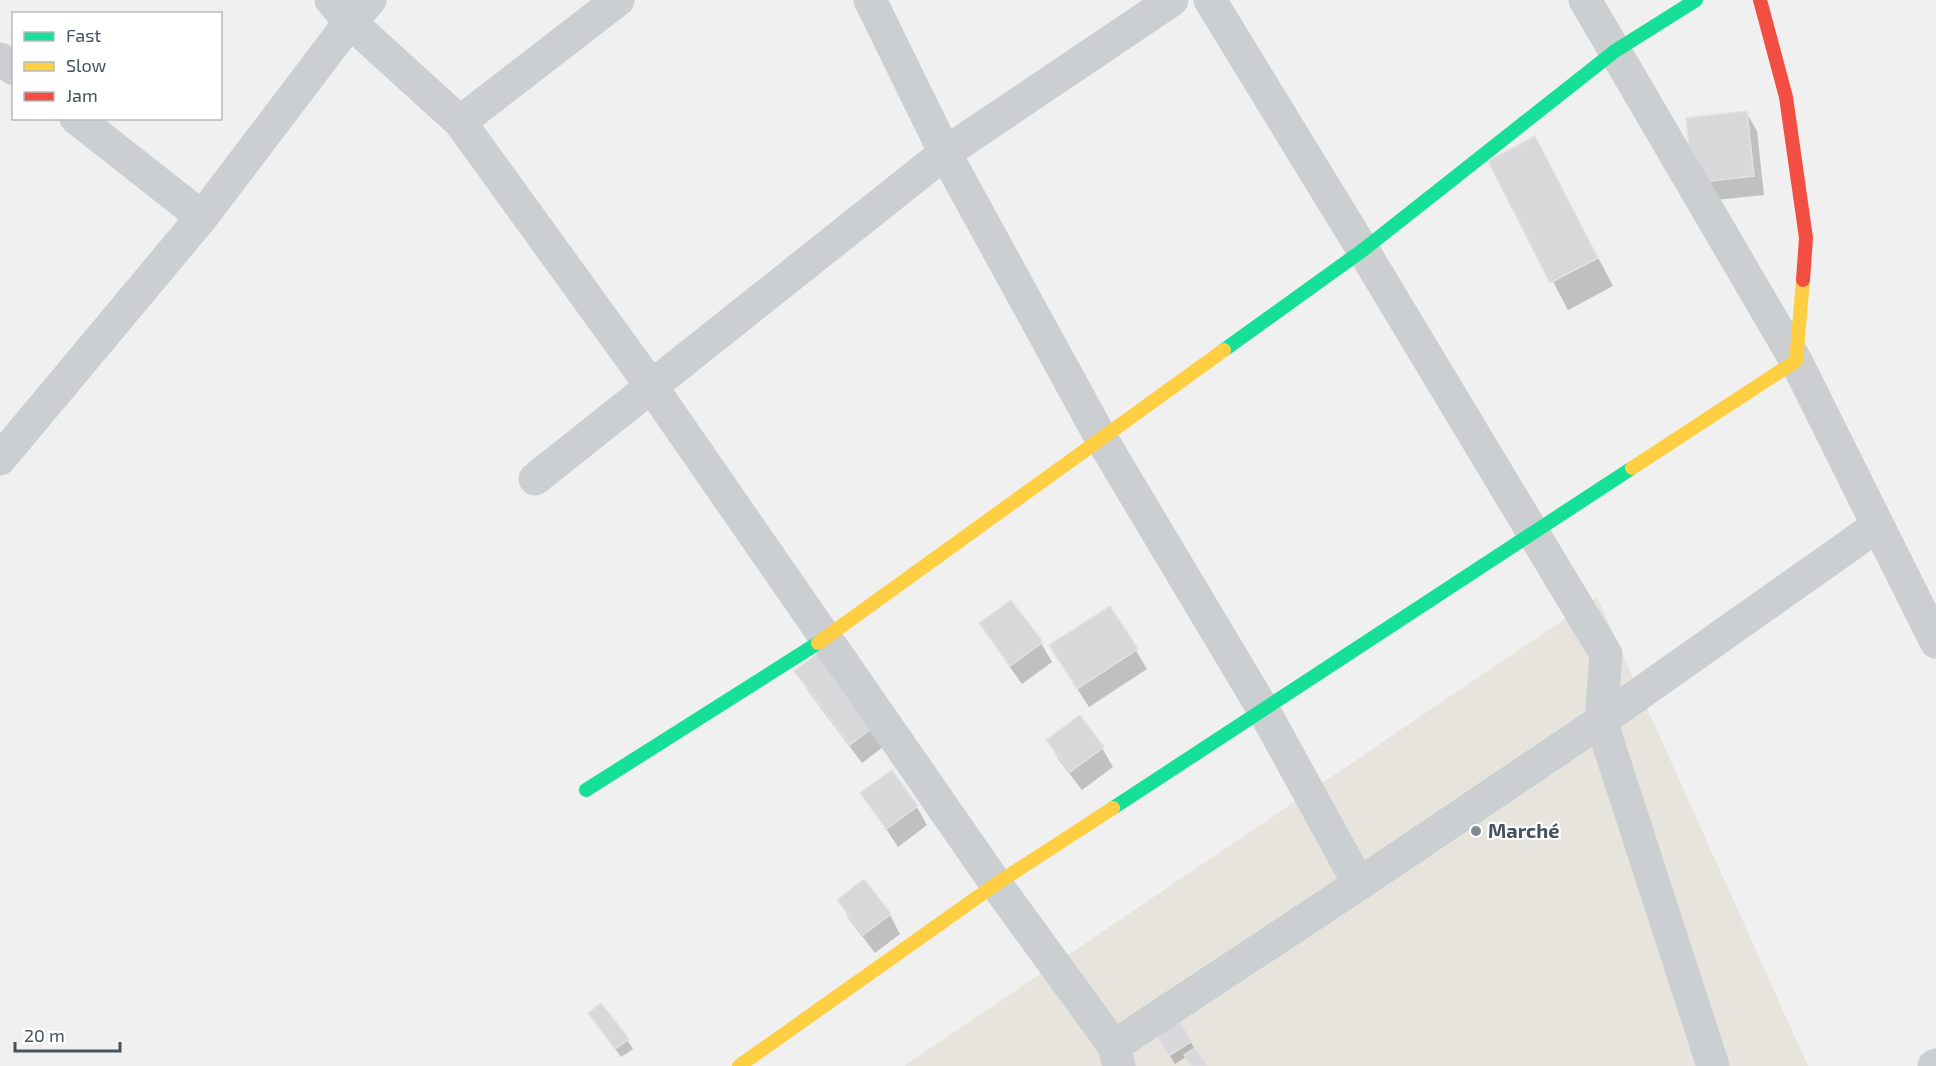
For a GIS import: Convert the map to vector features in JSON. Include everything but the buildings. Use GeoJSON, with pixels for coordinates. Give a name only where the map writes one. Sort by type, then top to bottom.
{"type":"FeatureCollection","features":[{"type":"Feature","properties":{"kind":"street"},"geometry":{"type":"LineString","coordinates":[[460,122],[618,0]]}},
{"type":"Feature","properties":{"kind":"street"},"geometry":{"type":"LineString","coordinates":[[870,0],[945,153],[1101,438],[1263,709],[1359,884]]}},
{"type":"Feature","properties":{"kind":"street"},"geometry":{"type":"LineString","coordinates":[[535,479],[945,153],[1172,0]]}},
{"type":"Feature","properties":{"kind":"street"},"geometry":{"type":"LineString","coordinates":[[1210,0],[1606,654],[1601,721],[1713,1066]]}},
{"type":"Feature","properties":{"kind":"street"},"geometry":{"type":"LineString","coordinates":[[1585,0],[1797,362],[1936,642]]}},
{"type":"Feature","properties":{"kind":"street"},"geometry":{"type":"LineString","coordinates":[[586,790],[826,638],[1363,250],[1615,51],[1696,0]]}},
{"type":"Feature","properties":{"kind":"street"},"geometry":{"type":"LineString","coordinates":[[1760,0],[1786,97],[1806,238],[1797,362]]}},
{"type":"Feature","properties":{"kind":"street"},"geometry":{"type":"LineString","coordinates":[[0,459],[202,217],[350,7],[460,122],[651,386],[1116,1056],[1359,884],[1601,721],[1877,526]]}},
{"type":"Feature","properties":{"kind":"street"},"geometry":{"type":"LineString","coordinates":[[79,120],[202,217]]}},
{"type":"Feature","properties":{"kind":"street"},"geometry":{"type":"LineString","coordinates":[[739,1066],[996,884],[1797,362]]}},
{"type":"Feature","properties":{"kind":"shaded area","name":"Marché"},"geometry":{"type":"Polygon","coordinates":[[[1597,597],[1808,1066],[904,1066],[1597,597]]]}},
{"type":"Feature","properties":{"kind":"traffic: fast"},"geometry":{"type":"LineString","coordinates":[[1224,350],[1363,250],[1615,51],[1696,0]]}},
{"type":"Feature","properties":{"kind":"traffic: fast"},"geometry":{"type":"LineString","coordinates":[[1113,808],[1632,468]]}},
{"type":"Feature","properties":{"kind":"traffic: fast"},"geometry":{"type":"LineString","coordinates":[[586,790],[818,643]]}},
{"type":"Feature","properties":{"kind":"traffic: slow"},"geometry":{"type":"LineString","coordinates":[[1632,468],[1796,361],[1803,280]]}},
{"type":"Feature","properties":{"kind":"traffic: slow"},"geometry":{"type":"LineString","coordinates":[[818,643],[1224,350]]}},
{"type":"Feature","properties":{"kind":"traffic: slow"},"geometry":{"type":"LineString","coordinates":[[739,1066],[996,884],[1113,808]]}},
{"type":"Feature","properties":{"kind":"traffic: jam"},"geometry":{"type":"LineString","coordinates":[[1760,0],[1786,97],[1806,238],[1803,280]]}},
{"type":"Feature","properties":{"kind":"place","name":"Marché"},"geometry":{"type":"Point","coordinates":[1476,831]}}]}
